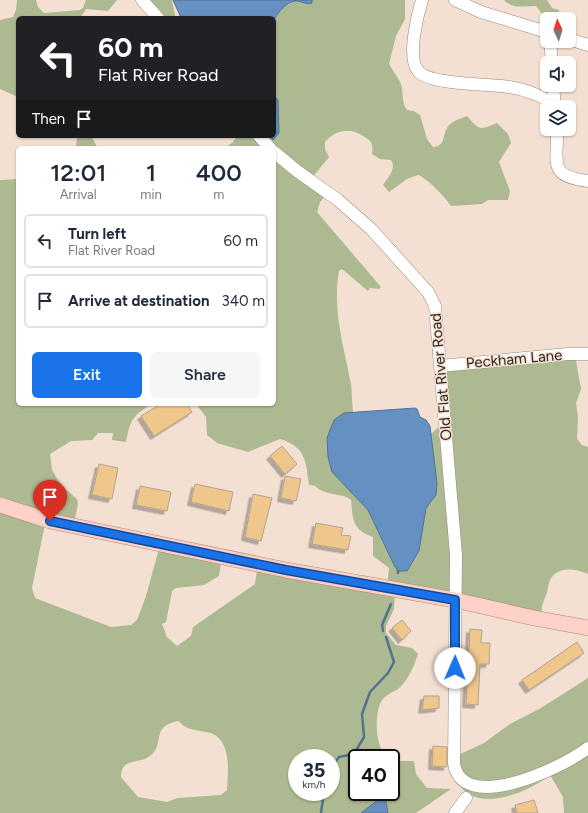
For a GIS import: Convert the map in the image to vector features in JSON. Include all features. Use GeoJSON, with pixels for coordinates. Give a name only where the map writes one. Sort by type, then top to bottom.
{"type":"FeatureCollection","features":[{"type":"Feature","properties":{"kind":"main road"},"geometry":{"type":"LineString","coordinates":[[0,506],[50,521],[175,547],[286,570],[455,600],[534,618],[588,628]]}},
{"type":"Feature","properties":{"kind":"street"},"geometry":{"type":"LineString","coordinates":[[142,0],[156,16]]}},
{"type":"Feature","properties":{"kind":"street"},"geometry":{"type":"LineString","coordinates":[[422,0],[412,52],[415,67],[418,72],[426,77],[464,84],[509,87],[533,92],[546,100]]}},
{"type":"Feature","properties":{"kind":"street"},"geometry":{"type":"LineString","coordinates":[[455,0],[481,12],[540,30]]}},
{"type":"Feature","properties":{"kind":"street"},"geometry":{"type":"LineString","coordinates":[[576,41],[588,45]]}},
{"type":"Feature","properties":{"kind":"street"},"geometry":{"type":"LineString","coordinates":[[557,136],[556,164],[559,172],[568,178],[588,181]]}},
{"type":"Feature","properties":{"kind":"street"},"geometry":{"type":"LineString","coordinates":[[261,138],[268,146]]}},
{"type":"Feature","properties":{"kind":"street","name":"Old Flat River Road"},"geometry":{"type":"LineString","coordinates":[[276,154],[338,200],[371,229],[428,292],[437,315],[456,555],[455,775],[466,798]]}},
{"type":"Feature","properties":{"kind":"street","name":"Peckham Lane"},"geometry":{"type":"LineString","coordinates":[[440,366],[588,354]]}},
{"type":"Feature","properties":{"kind":"street"},"geometry":{"type":"LineString","coordinates":[[526,791],[588,748]]}},
{"type":"Feature","properties":{"kind":"street"},"geometry":{"type":"LineString","coordinates":[[455,813],[466,798],[473,803],[480,805]]}},
{"type":"Feature","properties":{"kind":"green space"},"geometry":{"type":"Polygon","coordinates":[[[17,0],[36,0],[38,7],[44,13],[80,10],[83,8],[86,0],[117,0],[108,11],[86,9],[81,16],[16,16],[16,96],[0,89],[0,20],[13,17],[16,10],[17,0]]]}},
{"type":"Feature","properties":{"kind":"green space"},"geometry":{"type":"Polygon","coordinates":[[[143,0],[172,0],[175,16],[157,16],[143,0]]]}},
{"type":"Feature","properties":{"kind":"green space"},"geometry":{"type":"Polygon","coordinates":[[[312,0],[405,0],[405,19],[396,36],[389,64],[401,84],[404,103],[407,110],[414,111],[420,115],[427,139],[433,147],[440,145],[442,143],[445,131],[449,126],[456,120],[467,116],[480,128],[497,123],[508,134],[511,143],[499,162],[510,191],[508,200],[488,200],[482,204],[451,206],[436,189],[418,175],[407,179],[389,192],[383,185],[392,170],[393,163],[391,160],[380,159],[372,154],[371,142],[358,133],[353,131],[338,132],[325,142],[325,149],[329,157],[311,179],[328,193],[320,202],[317,212],[381,287],[379,289],[370,288],[368,291],[342,269],[339,271],[337,286],[338,314],[351,384],[353,412],[344,413],[332,472],[368,510],[398,571],[419,551],[426,508],[436,495],[437,483],[431,434],[444,422],[441,370],[575,355],[581,389],[576,403],[578,418],[577,439],[582,445],[588,447],[588,574],[578,570],[562,570],[553,575],[549,582],[543,604],[542,616],[395,590],[394,609],[386,626],[386,633],[396,645],[412,648],[418,654],[408,678],[402,686],[388,694],[381,702],[377,715],[377,732],[381,749],[348,749],[348,801],[377,801],[361,813],[0,813],[0,180],[16,179],[16,406],[149,406],[140,411],[133,419],[129,428],[126,442],[112,440],[113,433],[98,433],[92,440],[71,441],[50,454],[52,470],[61,485],[77,499],[78,504],[74,524],[46,519],[32,588],[35,598],[111,627],[131,625],[137,620],[146,596],[160,545],[222,556],[219,576],[204,585],[176,588],[172,591],[166,622],[162,624],[167,637],[177,646],[191,636],[193,627],[255,584],[258,564],[387,587],[389,568],[373,556],[373,537],[361,531],[357,527],[353,518],[351,500],[344,496],[327,493],[309,485],[307,469],[303,456],[295,446],[280,439],[248,452],[217,443],[207,435],[206,417],[198,406],[276,406],[276,146],[228,146],[236,138],[273,139],[276,138],[279,133],[278,100],[276,98],[276,17],[281,8],[296,1],[312,3],[312,0]],[[179,721],[170,723],[161,731],[155,751],[150,756],[145,759],[131,762],[124,767],[121,777],[138,797],[167,802],[178,798],[221,795],[227,790],[228,767],[226,750],[222,743],[218,737],[211,733],[188,728],[179,721]]]}},
{"type":"Feature","properties":{"kind":"green space"},"geometry":{"type":"Polygon","coordinates":[[[504,0],[547,0],[552,8],[559,10],[559,12],[540,12],[536,6],[514,6],[504,0]]]}},
{"type":"Feature","properties":{"kind":"green space"},"geometry":{"type":"Polygon","coordinates":[[[77,138],[92,138],[97,146],[76,146],[77,138]]]}},
{"type":"Feature","properties":{"kind":"green space"},"geometry":{"type":"Polygon","coordinates":[[[588,678],[588,813],[564,813],[563,797],[550,775],[528,788],[502,798],[477,798],[467,793],[459,784],[456,756],[484,743],[510,724],[541,708],[588,678]]]}},
{"type":"Feature","properties":{"kind":"green space"},"geometry":{"type":"Polygon","coordinates":[[[400,761],[414,761],[416,774],[427,788],[451,789],[416,813],[388,813],[386,801],[400,801],[400,761]]]}},
{"type":"Feature","properties":{"kind":"water"},"geometry":{"type":"Polygon","coordinates":[[[173,0],[312,0],[312,3],[308,4],[296,1],[292,2],[280,11],[276,17],[180,16],[173,0]]]}},
{"type":"Feature","properties":{"kind":"water"},"geometry":{"type":"Polygon","coordinates":[[[276,98],[278,100],[279,133],[276,136],[276,98]]]}},
{"type":"Feature","properties":{"kind":"water"},"geometry":{"type":"Polygon","coordinates":[[[417,409],[420,417],[426,420],[430,426],[437,483],[436,495],[426,508],[419,551],[407,571],[398,571],[368,510],[332,472],[328,457],[327,438],[334,420],[344,413],[417,409]]]}},
{"type":"Feature","properties":{"kind":"water"},"geometry":{"type":"Polygon","coordinates":[[[377,801],[386,801],[388,813],[361,813],[377,801]]]}},
{"type":"Feature","properties":{"kind":"building"},"geometry":{"type":"Polygon","coordinates":[[[158,406],[188,406],[192,412],[154,436],[141,416],[158,406]]]}},
{"type":"Feature","properties":{"kind":"building"},"geometry":{"type":"Polygon","coordinates":[[[282,446],[297,464],[285,474],[270,456],[282,446]]]}},
{"type":"Feature","properties":{"kind":"building"},"geometry":{"type":"Polygon","coordinates":[[[99,464],[118,468],[112,499],[92,495],[99,464]]]}},
{"type":"Feature","properties":{"kind":"building"},"geometry":{"type":"Polygon","coordinates":[[[285,476],[301,479],[296,501],[281,498],[285,476]]]}},
{"type":"Feature","properties":{"kind":"building"},"geometry":{"type":"Polygon","coordinates":[[[195,484],[233,492],[229,511],[191,502],[195,484]]]}},
{"type":"Feature","properties":{"kind":"building"},"geometry":{"type":"Polygon","coordinates":[[[140,486],[171,492],[167,511],[136,505],[140,486]]]}},
{"type":"Feature","properties":{"kind":"building"},"geometry":{"type":"Polygon","coordinates":[[[253,494],[272,498],[261,541],[245,537],[253,494]]]}},
{"type":"Feature","properties":{"kind":"building"},"geometry":{"type":"Polygon","coordinates":[[[316,523],[343,528],[341,535],[351,536],[348,550],[312,544],[316,523]]]}},
{"type":"Feature","properties":{"kind":"building"},"geometry":{"type":"Polygon","coordinates":[[[402,620],[411,631],[402,640],[392,628],[402,620]]]}},
{"type":"Feature","properties":{"kind":"building"},"geometry":{"type":"Polygon","coordinates":[[[470,629],[482,630],[481,643],[490,643],[489,664],[480,664],[478,705],[466,704],[470,629]]]}},
{"type":"Feature","properties":{"kind":"building"},"geometry":{"type":"Polygon","coordinates":[[[577,642],[584,653],[529,690],[522,680],[577,642]]]}},
{"type":"Feature","properties":{"kind":"building"},"geometry":{"type":"Polygon","coordinates":[[[424,696],[439,696],[439,708],[422,710],[424,696]]]}},
{"type":"Feature","properties":{"kind":"building"},"geometry":{"type":"Polygon","coordinates":[[[433,746],[447,747],[447,767],[432,766],[433,746]]]}},
{"type":"Feature","properties":{"kind":"building"},"geometry":{"type":"Polygon","coordinates":[[[534,800],[538,813],[517,813],[515,805],[534,800]]]}},
{"type":"Feature","properties":{"kind":"waterway"},"geometry":{"type":"LineString","coordinates":[[383,631],[382,625],[391,604]]}},
{"type":"Feature","properties":{"kind":"waterway"},"geometry":{"type":"LineString","coordinates":[[340,757],[354,754],[364,737],[362,714],[370,692],[388,673],[394,662],[386,637]]}},
{"type":"Feature","properties":{"kind":"waterway"},"geometry":{"type":"LineString","coordinates":[[321,813],[323,801]]}},
{"type":"Feature","properties":{"kind":"route"},"geometry":{"type":"LineString","coordinates":[[50,521],[286,570],[455,600],[455,668]]}}]}
